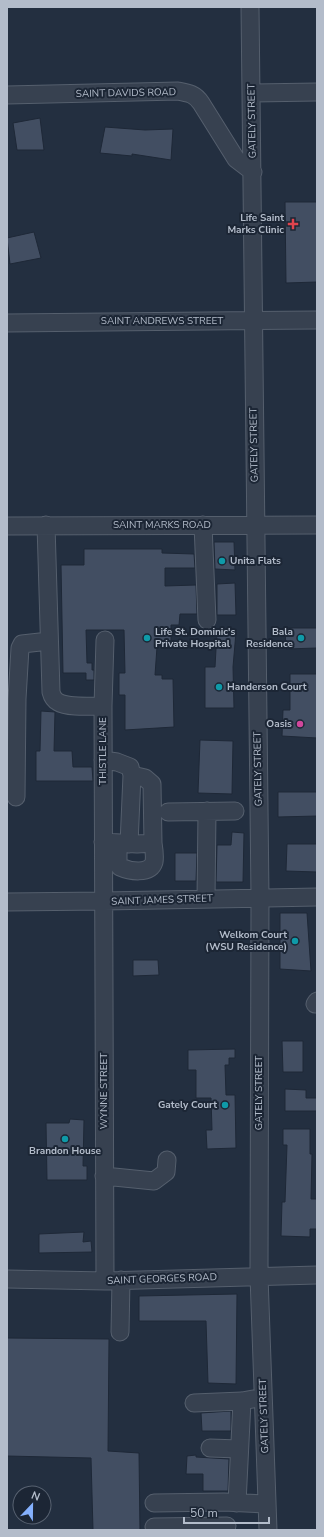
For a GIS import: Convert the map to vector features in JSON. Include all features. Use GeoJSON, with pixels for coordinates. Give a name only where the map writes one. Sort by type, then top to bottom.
{"type":"FeatureCollection","features":[{"type":"Feature","properties":{"kind":"street","name":"GATELY STREET"},"geometry":{"type":"LineString","coordinates":[[250,7],[260,897],[259,1276],[268,1530]]}},
{"type":"Feature","properties":{"kind":"street","name":"SAINT DAVIDS ROAD"},"geometry":{"type":"LineString","coordinates":[[7,95],[178,91],[190,93],[197,97],[202,103],[236,159],[253,172]]}},
{"type":"Feature","properties":{"kind":"street"},"geometry":{"type":"LineString","coordinates":[[251,93],[317,92]]}},
{"type":"Feature","properties":{"kind":"street","name":"SAINT ANDREWS STREET"},"geometry":{"type":"LineString","coordinates":[[7,322],[317,320]]}},
{"type":"Feature","properties":{"kind":"street","name":"THISTLE LANE"},"geometry":{"type":"LineString","coordinates":[[46,525],[51,692],[53,698],[66,705],[103,706],[103,760],[116,843],[103,902]]}},
{"type":"Feature","properties":{"kind":"street"},"geometry":{"type":"LineString","coordinates":[[203,525],[207,620]]}},
{"type":"Feature","properties":{"kind":"street","name":"SAINT MARKS ROAD"},"geometry":{"type":"LineString","coordinates":[[7,526],[317,525]]}},
{"type":"Feature","properties":{"kind":"street"},"geometry":{"type":"LineString","coordinates":[[103,706],[105,640]]}},
{"type":"Feature","properties":{"kind":"street"},"geometry":{"type":"LineString","coordinates":[[16,797],[12,699],[13,665],[22,644],[49,641]]}},
{"type":"Feature","properties":{"kind":"street"},"geometry":{"type":"LineString","coordinates":[[103,760],[117,762],[130,767],[132,775],[116,843],[118,864],[120,867],[136,870],[147,870],[151,867],[154,860],[152,784],[145,778],[132,775]]}},
{"type":"Feature","properties":{"kind":"street"},"geometry":{"type":"LineString","coordinates":[[206,899],[207,811]]}},
{"type":"Feature","properties":{"kind":"street"},"geometry":{"type":"LineString","coordinates":[[168,812],[235,811]]}},
{"type":"Feature","properties":{"kind":"street"},"geometry":{"type":"LineString","coordinates":[[116,843],[153,843]]}},
{"type":"Feature","properties":{"kind":"street","name":"SAINT JAMES STREET"},"geometry":{"type":"LineString","coordinates":[[7,902],[103,902],[260,897],[317,897]]}},
{"type":"Feature","properties":{"kind":"street","name":"WYNNE STREET"},"geometry":{"type":"LineString","coordinates":[[103,902],[104,1176],[113,1280],[120,1332]]}},
{"type":"Feature","properties":{"kind":"street"},"geometry":{"type":"LineString","coordinates":[[104,1176],[154,1181],[166,1172],[167,1160]]}},
{"type":"Feature","properties":{"kind":"street","name":"SAINT GEORGES ROAD"},"geometry":{"type":"LineString","coordinates":[[7,1279],[113,1280],[317,1275]]}},
{"type":"Feature","properties":{"kind":"street"},"geometry":{"type":"LineString","coordinates":[[194,1403],[242,1401],[263,1397]]}},
{"type":"Feature","properties":{"kind":"street"},"geometry":{"type":"LineString","coordinates":[[237,1503],[242,1401]]}},
{"type":"Feature","properties":{"kind":"street"},"geometry":{"type":"LineString","coordinates":[[210,1448],[239,1449]]}},
{"type":"Feature","properties":{"kind":"street"},"geometry":{"type":"LineString","coordinates":[[154,1503],[267,1504]]}},
{"type":"Feature","properties":{"kind":"street"},"geometry":{"type":"LineString","coordinates":[[154,1527],[193,1528],[227,1526]]}},
{"type":"Feature","properties":{"kind":"building"},"geometry":{"type":"Polygon","coordinates":[[[40,118],[44,150],[17,150],[13,123],[40,118]]]}},
{"type":"Feature","properties":{"kind":"building"},"geometry":{"type":"Polygon","coordinates":[[[105,127],[145,130],[173,129],[171,160],[132,154],[132,156],[100,153],[105,127]]]}},
{"type":"Feature","properties":{"kind":"building"},"geometry":{"type":"Polygon","coordinates":[[[285,202],[317,202],[317,282],[286,283],[285,202]]]}},
{"type":"Feature","properties":{"kind":"building"},"geometry":{"type":"Polygon","coordinates":[[[34,232],[41,258],[10,264],[7,238],[34,232]]]}},
{"type":"Feature","properties":{"kind":"building"},"geometry":{"type":"Polygon","coordinates":[[[214,542],[234,542],[235,570],[215,569],[214,542]]]}},
{"type":"Feature","properties":{"kind":"building","name":"Life St. Dominic's Private Hospital"},"geometry":{"type":"Polygon","coordinates":[[[84,549],[162,549],[162,553],[194,554],[195,568],[165,568],[165,586],[196,585],[197,614],[180,614],[179,625],[171,625],[171,646],[157,647],[155,675],[162,675],[162,679],[173,679],[174,727],[125,730],[125,695],[119,695],[119,673],[125,673],[124,630],[86,630],[87,663],[92,663],[94,680],[86,680],[86,673],[63,673],[61,565],[84,565],[84,549]]]}},
{"type":"Feature","properties":{"kind":"building"},"geometry":{"type":"Polygon","coordinates":[[[235,583],[236,615],[217,615],[217,584],[235,583]]]}},
{"type":"Feature","properties":{"kind":"building","name":"Bala Residence"},"geometry":{"type":"Polygon","coordinates":[[[285,628],[317,628],[317,648],[286,649],[285,628]]]}},
{"type":"Feature","properties":{"kind":"building","name":"Handerson Court"},"geometry":{"type":"Polygon","coordinates":[[[217,631],[236,632],[233,667],[234,708],[205,708],[205,667],[215,667],[217,631]]]}},
{"type":"Feature","properties":{"kind":"building"},"geometry":{"type":"Polygon","coordinates":[[[290,674],[317,674],[317,738],[282,736],[283,710],[290,710],[290,674]]]}},
{"type":"Feature","properties":{"kind":"building"},"geometry":{"type":"Polygon","coordinates":[[[41,711],[55,712],[54,751],[72,751],[73,767],[92,767],[93,781],[36,781],[36,751],[40,751],[41,711]]]}},
{"type":"Feature","properties":{"kind":"building"},"geometry":{"type":"Polygon","coordinates":[[[200,740],[233,741],[232,794],[198,793],[200,740]]]}},
{"type":"Feature","properties":{"kind":"building"},"geometry":{"type":"Polygon","coordinates":[[[278,792],[317,792],[317,816],[278,817],[278,792]]]}},
{"type":"Feature","properties":{"kind":"building"},"geometry":{"type":"Polygon","coordinates":[[[232,832],[244,833],[243,882],[216,882],[217,845],[231,845],[232,832]]]}},
{"type":"Feature","properties":{"kind":"building"},"geometry":{"type":"Polygon","coordinates":[[[287,844],[317,844],[317,872],[286,871],[287,844]]]}},
{"type":"Feature","properties":{"kind":"building"},"geometry":{"type":"Polygon","coordinates":[[[175,853],[197,853],[196,881],[175,881],[175,853]]]}},
{"type":"Feature","properties":{"kind":"building","name":"Welkom Court (WSU Residence)"},"geometry":{"type":"Polygon","coordinates":[[[280,913],[307,913],[311,971],[280,969],[280,913]]]}},
{"type":"Feature","properties":{"kind":"building"},"geometry":{"type":"Polygon","coordinates":[[[133,960],[158,960],[159,975],[133,976],[133,960]]]}},
{"type":"Feature","properties":{"kind":"building"},"geometry":{"type":"Polygon","coordinates":[[[282,1041],[303,1041],[303,1072],[283,1072],[282,1041]]]}},
{"type":"Feature","properties":{"kind":"building","name":"Gately Court"},"geometry":{"type":"Polygon","coordinates":[[[235,1049],[235,1058],[229,1058],[229,1065],[225,1065],[226,1095],[235,1095],[236,1148],[207,1149],[206,1130],[212,1130],[211,1098],[196,1098],[196,1070],[188,1070],[188,1050],[235,1049]]]}},
{"type":"Feature","properties":{"kind":"building"},"geometry":{"type":"Polygon","coordinates":[[[285,1089],[306,1090],[306,1098],[317,1098],[317,1111],[285,1111],[285,1089]]]}},
{"type":"Feature","properties":{"kind":"building","name":"Brandon House"},"geometry":{"type":"Polygon","coordinates":[[[70,1119],[84,1120],[83,1166],[87,1166],[87,1180],[47,1180],[46,1123],[69,1123],[70,1119]]]}},
{"type":"Feature","properties":{"kind":"building"},"geometry":{"type":"Polygon","coordinates":[[[283,1129],[310,1129],[310,1154],[312,1154],[311,1199],[317,1199],[317,1229],[310,1229],[310,1237],[281,1236],[282,1202],[285,1202],[287,1145],[283,1145],[283,1129]]]}},
{"type":"Feature","properties":{"kind":"building"},"geometry":{"type":"Polygon","coordinates":[[[84,1232],[83,1242],[91,1241],[92,1252],[39,1253],[39,1234],[84,1232]]]}},
{"type":"Feature","properties":{"kind":"building"},"geometry":{"type":"Polygon","coordinates":[[[237,1294],[236,1384],[208,1383],[206,1321],[139,1321],[139,1296],[237,1294]]]}},
{"type":"Feature","properties":{"kind":"building"},"geometry":{"type":"Polygon","coordinates":[[[7,1338],[109,1339],[108,1451],[139,1453],[140,1530],[93,1530],[91,1458],[7,1456],[7,1338]]]}},
{"type":"Feature","properties":{"kind":"building"},"geometry":{"type":"Polygon","coordinates":[[[231,1411],[231,1431],[202,1431],[201,1413],[231,1411]]]}},
{"type":"Feature","properties":{"kind":"building"},"geometry":{"type":"Polygon","coordinates":[[[196,1455],[196,1457],[229,1459],[228,1491],[203,1491],[203,1474],[186,1474],[187,1456],[196,1455]]]}},
{"type":"Feature","properties":{"kind":"place","name":"Life Saint Marks Clinic"},"geometry":{"type":"Point","coordinates":[293,224]}},
{"type":"Feature","properties":{"kind":"place","name":"Unita Flats"},"geometry":{"type":"Point","coordinates":[222,561]}},
{"type":"Feature","properties":{"kind":"place","name":"Life St. Dominic's Private Hospital"},"geometry":{"type":"Point","coordinates":[147,638]}},
{"type":"Feature","properties":{"kind":"place","name":"Bala Residence"},"geometry":{"type":"Point","coordinates":[301,638]}},
{"type":"Feature","properties":{"kind":"place","name":"Handerson Court"},"geometry":{"type":"Point","coordinates":[219,687]}},
{"type":"Feature","properties":{"kind":"place","name":"Oasis"},"geometry":{"type":"Point","coordinates":[300,724]}},
{"type":"Feature","properties":{"kind":"place","name":"Welkom Court (WSU Residence)"},"geometry":{"type":"Point","coordinates":[295,941]}},
{"type":"Feature","properties":{"kind":"place","name":"Gately Court"},"geometry":{"type":"Point","coordinates":[225,1105]}},
{"type":"Feature","properties":{"kind":"place","name":"Brandon House"},"geometry":{"type":"Point","coordinates":[65,1139]}}]}
